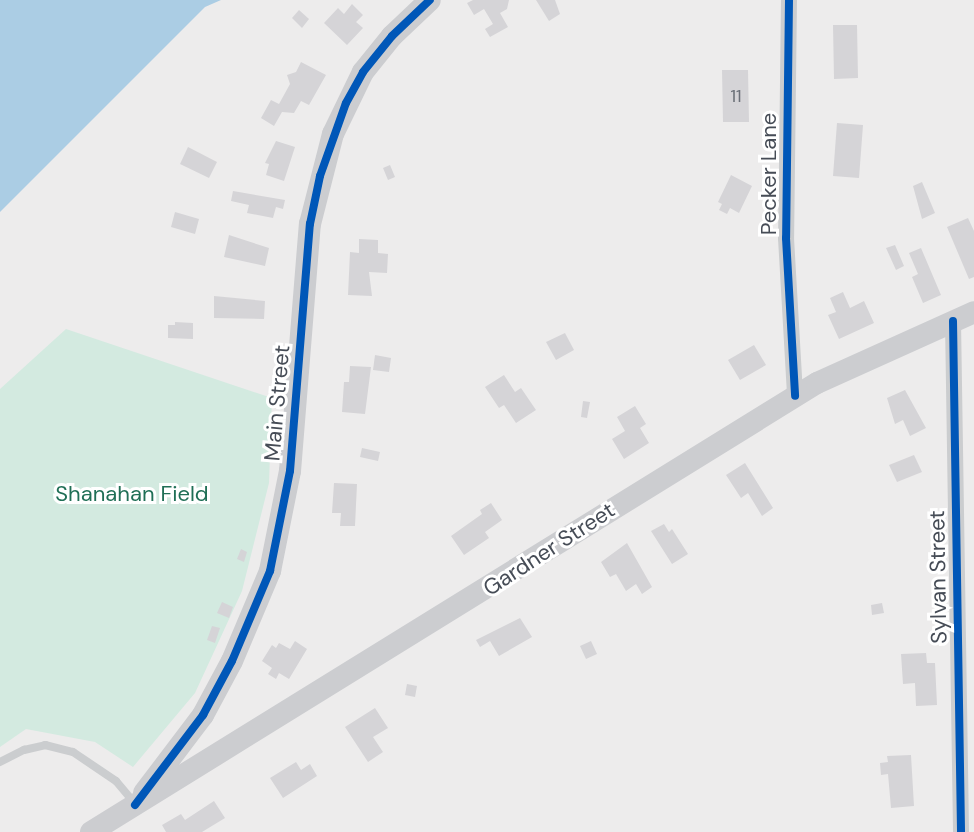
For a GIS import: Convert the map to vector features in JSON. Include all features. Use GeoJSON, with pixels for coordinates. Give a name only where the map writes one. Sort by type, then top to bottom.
{"type":"FeatureCollection","features":[{"type":"Feature","properties":{"kind":"main road","name":"Main Street"},"geometry":{"type":"LineString","coordinates":[[91,832],[135,805],[203,715],[239,646],[270,571],[290,471],[310,224],[320,176],[346,103],[363,72],[392,36],[430,0]]}},
{"type":"Feature","properties":{"kind":"main road","name":"Gardner Street"},"geometry":{"type":"LineString","coordinates":[[135,805],[795,396],[964,316]]}},
{"type":"Feature","properties":{"kind":"street","name":"Pecker Lane"},"geometry":{"type":"LineString","coordinates":[[789,0],[786,238],[795,396]]}},
{"type":"Feature","properties":{"kind":"street","name":"Sylvan Street"},"geometry":{"type":"LineString","coordinates":[[961,832],[964,316]]}},
{"type":"Feature","properties":{"kind":"lane"},"geometry":{"type":"LineString","coordinates":[[0,762],[24,750],[45,745],[73,752],[116,781],[135,805]]}},
{"type":"Feature","properties":{"kind":"green space","name":"Shanahan Field"},"geometry":{"type":"Polygon","coordinates":[[[66,329],[272,398],[269,483],[242,591],[195,693],[133,767],[95,742],[26,729],[0,747],[0,389],[66,329]]]}},
{"type":"Feature","properties":{"kind":"water"},"geometry":{"type":"Polygon","coordinates":[[[0,0],[221,0],[205,7],[0,212],[0,0]]]}},
{"type":"Feature","properties":{"kind":"building"},"geometry":{"type":"Polygon","coordinates":[[[473,0],[509,0],[507,9],[500,13],[508,27],[490,37],[485,29],[493,24],[484,9],[474,15],[467,3],[473,0]]]}},
{"type":"Feature","properties":{"kind":"building"},"geometry":{"type":"Polygon","coordinates":[[[536,0],[555,0],[560,14],[549,21],[536,0]]]}},
{"type":"Feature","properties":{"kind":"building"},"geometry":{"type":"Polygon","coordinates":[[[352,4],[363,15],[356,22],[363,28],[347,45],[324,23],[338,8],[344,14],[352,4]]]}},
{"type":"Feature","properties":{"kind":"building"},"geometry":{"type":"Polygon","coordinates":[[[299,10],[309,19],[302,28],[292,18],[299,10]]]}},
{"type":"Feature","properties":{"kind":"building"},"geometry":{"type":"Polygon","coordinates":[[[833,25],[857,25],[858,78],[834,79],[833,25]]]}},
{"type":"Feature","properties":{"kind":"building"},"geometry":{"type":"Polygon","coordinates":[[[301,62],[326,75],[309,105],[301,101],[294,113],[282,112],[274,126],[261,118],[271,100],[279,104],[290,84],[287,75],[296,72],[301,62]]]}},
{"type":"Feature","properties":{"kind":"building"},"geometry":{"type":"Polygon","coordinates":[[[722,70],[748,70],[749,122],[723,122],[722,70]]]}},
{"type":"Feature","properties":{"kind":"building"},"geometry":{"type":"Polygon","coordinates":[[[837,123],[863,125],[859,178],[833,176],[837,123]]]}},
{"type":"Feature","properties":{"kind":"building"},"geometry":{"type":"Polygon","coordinates":[[[276,141],[295,147],[284,181],[266,175],[269,164],[265,163],[276,141]]]}},
{"type":"Feature","properties":{"kind":"building"},"geometry":{"type":"Polygon","coordinates":[[[188,147],[217,162],[209,178],[180,164],[188,147]]]}},
{"type":"Feature","properties":{"kind":"building"},"geometry":{"type":"Polygon","coordinates":[[[390,165],[395,177],[388,180],[383,168],[390,165]]]}},
{"type":"Feature","properties":{"kind":"building"},"geometry":{"type":"Polygon","coordinates":[[[731,175],[752,186],[739,213],[730,208],[727,214],[719,210],[722,204],[718,202],[731,175]]]}},
{"type":"Feature","properties":{"kind":"building"},"geometry":{"type":"Polygon","coordinates":[[[922,182],[935,213],[922,219],[913,186],[922,182]]]}},
{"type":"Feature","properties":{"kind":"building"},"geometry":{"type":"Polygon","coordinates":[[[233,191],[285,200],[283,209],[276,207],[273,218],[247,213],[249,205],[231,201],[233,191]]]}},
{"type":"Feature","properties":{"kind":"building"},"geometry":{"type":"Polygon","coordinates":[[[175,212],[199,219],[195,234],[171,227],[175,212]]]}},
{"type":"Feature","properties":{"kind":"building"},"geometry":{"type":"Polygon","coordinates":[[[968,218],[974,231],[974,277],[969,279],[947,227],[968,218]]]}},
{"type":"Feature","properties":{"kind":"building"},"geometry":{"type":"Polygon","coordinates":[[[229,235],[269,248],[265,266],[224,257],[229,235]]]}},
{"type":"Feature","properties":{"kind":"building"},"geometry":{"type":"Polygon","coordinates":[[[359,239],[378,240],[378,253],[388,254],[387,273],[369,272],[372,296],[348,295],[350,252],[359,253],[359,239]]]}},
{"type":"Feature","properties":{"kind":"building"},"geometry":{"type":"Polygon","coordinates":[[[895,245],[904,266],[896,270],[886,248],[895,245]]]}},
{"type":"Feature","properties":{"kind":"building"},"geometry":{"type":"Polygon","coordinates":[[[921,248],[941,295],[923,303],[912,277],[918,274],[909,253],[921,248]]]}},
{"type":"Feature","properties":{"kind":"building"},"geometry":{"type":"Polygon","coordinates":[[[843,292],[850,308],[864,301],[874,323],[839,339],[828,315],[836,312],[830,298],[843,292]]]}},
{"type":"Feature","properties":{"kind":"building"},"geometry":{"type":"Polygon","coordinates":[[[214,296],[265,301],[264,319],[214,318],[214,296]]]}},
{"type":"Feature","properties":{"kind":"building"},"geometry":{"type":"Polygon","coordinates":[[[175,322],[193,323],[193,339],[168,338],[168,325],[175,325],[175,322]]]}},
{"type":"Feature","properties":{"kind":"building"},"geometry":{"type":"Polygon","coordinates":[[[565,333],[574,350],[556,360],[546,342],[565,333]]]}},
{"type":"Feature","properties":{"kind":"building"},"geometry":{"type":"Polygon","coordinates":[[[754,345],[766,365],[740,380],[728,360],[754,345]]]}},
{"type":"Feature","properties":{"kind":"building"},"geometry":{"type":"Polygon","coordinates":[[[375,355],[391,358],[389,372],[373,370],[375,355]]]}},
{"type":"Feature","properties":{"kind":"building"},"geometry":{"type":"Polygon","coordinates":[[[350,366],[371,367],[365,414],[342,412],[344,382],[349,382],[350,366]]]}},
{"type":"Feature","properties":{"kind":"building"},"geometry":{"type":"Polygon","coordinates":[[[504,375],[515,392],[521,388],[536,410],[516,423],[504,405],[499,408],[485,387],[504,375]]]}},
{"type":"Feature","properties":{"kind":"building"},"geometry":{"type":"Polygon","coordinates":[[[905,390],[926,428],[910,436],[903,420],[895,424],[887,398],[905,390]]]}},
{"type":"Feature","properties":{"kind":"building"},"geometry":{"type":"Polygon","coordinates":[[[583,401],[590,402],[587,418],[581,417],[583,401]]]}},
{"type":"Feature","properties":{"kind":"building"},"geometry":{"type":"Polygon","coordinates":[[[635,406],[646,424],[640,428],[649,443],[624,459],[612,439],[625,431],[617,417],[635,406]]]}},
{"type":"Feature","properties":{"kind":"building"},"geometry":{"type":"Polygon","coordinates":[[[362,448],[380,452],[378,461],[360,457],[362,448]]]}},
{"type":"Feature","properties":{"kind":"building"},"geometry":{"type":"Polygon","coordinates":[[[914,455],[922,472],[897,482],[889,465],[914,455]]]}},
{"type":"Feature","properties":{"kind":"building"},"geometry":{"type":"Polygon","coordinates":[[[745,463],[773,508],[762,516],[748,493],[741,498],[726,475],[745,463]]]}},
{"type":"Feature","properties":{"kind":"building"},"geometry":{"type":"Polygon","coordinates":[[[334,483],[357,484],[355,526],[340,526],[341,513],[332,513],[334,483]]]}},
{"type":"Feature","properties":{"kind":"building"},"geometry":{"type":"Polygon","coordinates":[[[491,503],[502,520],[485,532],[489,538],[464,555],[451,536],[482,514],[480,510],[491,503]]]}},
{"type":"Feature","properties":{"kind":"building"},"geometry":{"type":"Polygon","coordinates":[[[664,524],[669,532],[672,529],[688,554],[672,564],[651,531],[664,524]]]}},
{"type":"Feature","properties":{"kind":"building"},"geometry":{"type":"Polygon","coordinates":[[[627,543],[652,587],[642,594],[636,584],[626,591],[616,574],[610,577],[601,562],[627,543]]]}},
{"type":"Feature","properties":{"kind":"building"},"geometry":{"type":"Polygon","coordinates":[[[241,549],[247,552],[244,562],[237,559],[241,549]]]}},
{"type":"Feature","properties":{"kind":"building"},"geometry":{"type":"Polygon","coordinates":[[[222,602],[233,607],[229,618],[217,613],[222,602]]]}},
{"type":"Feature","properties":{"kind":"building"},"geometry":{"type":"Polygon","coordinates":[[[882,603],[884,613],[872,615],[871,605],[882,603]]]}},
{"type":"Feature","properties":{"kind":"building"},"geometry":{"type":"Polygon","coordinates":[[[520,618],[532,637],[499,656],[490,641],[480,647],[476,640],[520,618]]]}},
{"type":"Feature","properties":{"kind":"building"},"geometry":{"type":"Polygon","coordinates":[[[212,626],[220,628],[215,643],[207,640],[212,626]]]}},
{"type":"Feature","properties":{"kind":"building"},"geometry":{"type":"Polygon","coordinates":[[[295,641],[307,649],[289,679],[279,673],[276,679],[268,674],[272,668],[262,661],[272,645],[276,648],[279,643],[290,649],[295,641]]]}},
{"type":"Feature","properties":{"kind":"building"},"geometry":{"type":"Polygon","coordinates":[[[591,641],[597,654],[586,659],[580,646],[591,641]]]}},
{"type":"Feature","properties":{"kind":"building"},"geometry":{"type":"Polygon","coordinates":[[[926,653],[927,663],[935,663],[937,705],[916,706],[915,683],[903,684],[901,654],[926,653]]]}},
{"type":"Feature","properties":{"kind":"building"},"geometry":{"type":"Polygon","coordinates":[[[407,684],[417,686],[415,697],[405,695],[407,684]]]}},
{"type":"Feature","properties":{"kind":"building"},"geometry":{"type":"Polygon","coordinates":[[[375,708],[388,728],[373,737],[383,752],[368,762],[345,727],[375,708]]]}},
{"type":"Feature","properties":{"kind":"building"},"geometry":{"type":"Polygon","coordinates":[[[911,755],[914,806],[891,808],[888,774],[881,775],[880,763],[888,762],[887,756],[911,755]]]}},
{"type":"Feature","properties":{"kind":"building"},"geometry":{"type":"Polygon","coordinates":[[[296,762],[301,770],[310,764],[317,776],[283,798],[270,778],[296,762]]]}},
{"type":"Feature","properties":{"kind":"building"},"geometry":{"type":"Polygon","coordinates":[[[214,801],[225,818],[202,832],[166,832],[162,825],[181,814],[185,820],[214,801]]]}},
{"type":"Feature","properties":{"kind":"cycle path"},"geometry":{"type":"LineString","coordinates":[[135,805],[203,715],[232,661],[270,571],[290,471],[310,224],[320,176],[346,103],[363,72],[392,36],[430,0]]}},
{"type":"Feature","properties":{"kind":"cycle path"},"geometry":{"type":"LineString","coordinates":[[789,0],[786,238],[795,396]]}},
{"type":"Feature","properties":{"kind":"cycle path"},"geometry":{"type":"LineString","coordinates":[[953,321],[961,832]]}}]}
